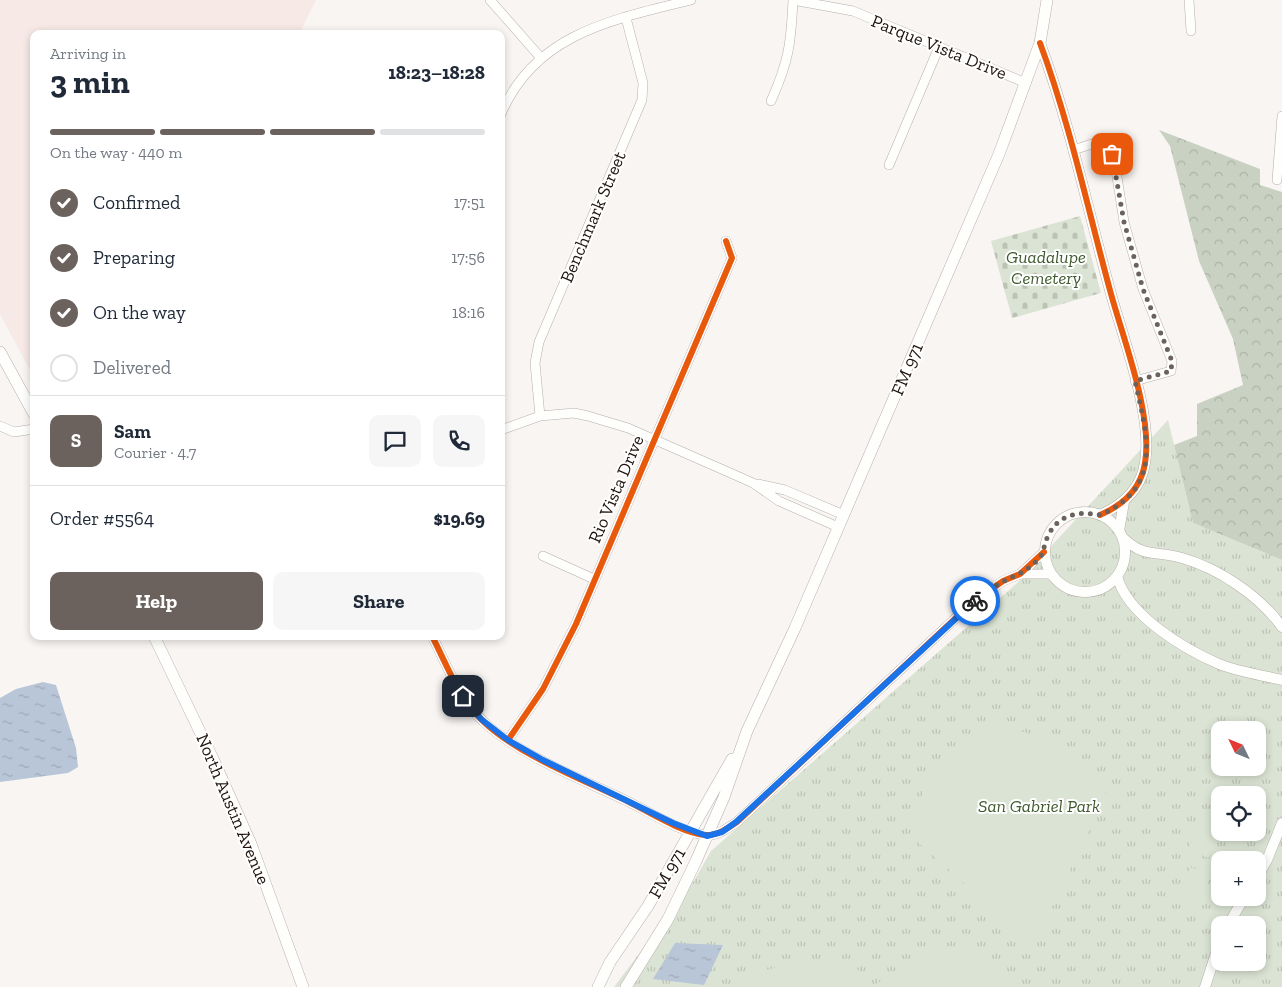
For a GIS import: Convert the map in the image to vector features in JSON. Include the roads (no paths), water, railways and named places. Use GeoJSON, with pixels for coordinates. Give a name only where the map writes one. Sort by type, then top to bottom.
{"type":"FeatureCollection","features":[{"type":"Feature","properties":{"kind":"main road","name":"FM 971"},"geometry":{"type":"LineString","coordinates":[[626,987],[668,919],[707,836],[724,797],[748,731],[844,515],[1000,154],[1040,42],[1047,0]]}},
{"type":"Feature","properties":{"kind":"main road"},"geometry":{"type":"LineString","coordinates":[[0,352],[30,407]]}},
{"type":"Feature","properties":{"kind":"main road","name":"North Austin Avenue"},"geometry":{"type":"LineString","coordinates":[[156,640],[214,761],[251,844],[303,987]]}},
{"type":"Feature","properties":{"kind":"main road","name":"FM 971"},"geometry":{"type":"LineString","coordinates":[[598,987],[610,962],[648,906],[748,731]]}},
{"type":"Feature","properties":{"kind":"street"},"geometry":{"type":"LineString","coordinates":[[490,0],[541,58]]}},
{"type":"Feature","properties":{"kind":"street"},"geometry":{"type":"LineString","coordinates":[[505,107],[516,86],[541,58],[582,32],[691,0]]}},
{"type":"Feature","properties":{"kind":"street"},"geometry":{"type":"LineString","coordinates":[[771,100],[788,61],[791,43],[793,0]]}},
{"type":"Feature","properties":{"kind":"street","name":"Parque Vista Drive"},"geometry":{"type":"LineString","coordinates":[[793,0],[852,11],[1026,83]]}},
{"type":"Feature","properties":{"kind":"street"},"geometry":{"type":"LineString","coordinates":[[1189,0],[1191,31]]}},
{"type":"Feature","properties":{"kind":"street","name":"Benchmark Street"},"geometry":{"type":"LineString","coordinates":[[540,416],[535,363],[539,342],[642,100],[644,83],[626,18]]}},
{"type":"Feature","properties":{"kind":"street"},"geometry":{"type":"LineString","coordinates":[[1040,42],[1073,150],[1135,381],[1148,439],[1145,466],[1134,492],[1124,502],[1100,515]]}},
{"type":"Feature","properties":{"kind":"street"},"geometry":{"type":"LineString","coordinates":[[889,165],[939,48]]}},
{"type":"Feature","properties":{"kind":"street"},"geometry":{"type":"LineString","coordinates":[[1277,180],[1282,116]]}},
{"type":"Feature","properties":{"kind":"street"},"geometry":{"type":"LineString","coordinates":[[1073,150],[1110,138],[1124,222],[1143,289],[1172,361],[1171,371],[1135,381]]}},
{"type":"Feature","properties":{"kind":"street","name":"Rio Vista Drive"},"geometry":{"type":"LineString","coordinates":[[508,740],[558,661],[594,579],[732,258],[726,241]]}},
{"type":"Feature","properties":{"kind":"street"},"geometry":{"type":"LineString","coordinates":[[505,429],[540,416],[574,413],[588,416],[628,428],[753,483],[785,490],[844,515]]}},
{"type":"Feature","properties":{"kind":"street"},"geometry":{"type":"LineString","coordinates":[[0,426],[14,432],[30,430]]}},
{"type":"Feature","properties":{"kind":"street"},"geometry":{"type":"LineString","coordinates":[[753,483],[778,501],[838,527]]}},
{"type":"Feature","properties":{"kind":"street"},"geometry":{"type":"LineString","coordinates":[[1101,589],[1117,576],[1123,564],[1125,550],[1121,534],[1124,502]]}},
{"type":"Feature","properties":{"kind":"street"},"geometry":{"type":"LineString","coordinates":[[1124,595],[1101,589],[1087,592],[1073,591],[1060,584],[1051,574],[1044,552],[1047,537],[1056,524],[1069,515],[1085,512],[1100,515],[1111,521],[1121,534],[1141,552],[1180,557],[1202,565],[1223,576],[1250,595],[1275,617],[1282,627]]}},
{"type":"Feature","properties":{"kind":"street"},"geometry":{"type":"LineString","coordinates":[[434,640],[463,696],[481,719],[508,740],[543,760],[691,831],[707,836],[722,832],[736,822],[973,602],[1003,581],[1020,574],[1044,552]]}},
{"type":"Feature","properties":{"kind":"street"},"geometry":{"type":"LineString","coordinates":[[1123,564],[1141,552]]}},
{"type":"Feature","properties":{"kind":"street"},"geometry":{"type":"LineString","coordinates":[[543,556],[594,579]]}},
{"type":"Feature","properties":{"kind":"street"},"geometry":{"type":"LineString","coordinates":[[1020,574],[1051,574]]}},
{"type":"Feature","properties":{"kind":"street"},"geometry":{"type":"LineString","coordinates":[[1117,576],[1124,595],[1150,622],[1178,642],[1220,665],[1282,680]]}},
{"type":"Feature","properties":{"kind":"street"},"geometry":{"type":"LineString","coordinates":[[1266,862],[1282,823]]}},
{"type":"Feature","properties":{"kind":"street"},"geometry":{"type":"LineString","coordinates":[[1205,987],[1211,969]]}},
{"type":"Feature","properties":{"kind":"water"},"geometry":{"type":"Polygon","coordinates":[[[43,682],[56,685],[76,748],[78,767],[68,773],[0,782],[0,698],[16,689],[43,682]]]}},
{"type":"Feature","properties":{"kind":"water"},"geometry":{"type":"Polygon","coordinates":[[[675,943],[723,945],[704,985],[653,979],[675,943]]]}},
{"type":"Feature","properties":{"kind":"park label","name":"Guadalupe Cemetery"},"geometry":{"type":"Point","coordinates":[1046,267]}},
{"type":"Feature","properties":{"kind":"park label","name":"San Gabriel Park"},"geometry":{"type":"Point","coordinates":[1039,806]}}]}
